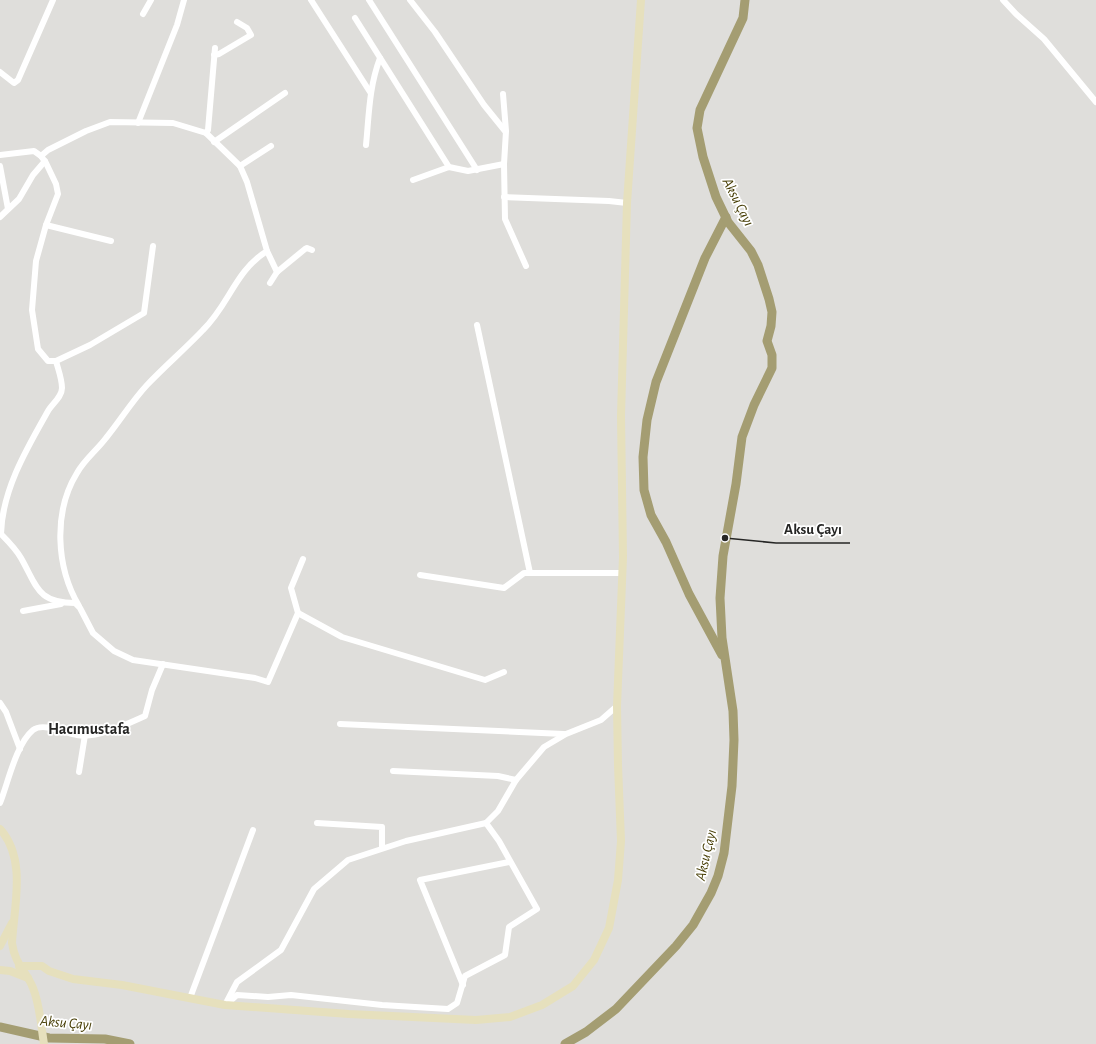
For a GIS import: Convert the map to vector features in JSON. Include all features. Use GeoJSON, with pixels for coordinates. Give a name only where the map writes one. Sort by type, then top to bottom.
{"type":"FeatureCollection","features":[{"type":"Feature","properties":{"kind":"street"},"geometry":{"type":"LineString","coordinates":[[0,72],[14,83],[18,80],[53,0]]}},
{"type":"Feature","properties":{"kind":"street"},"geometry":{"type":"LineString","coordinates":[[143,14],[151,0]]}},
{"type":"Feature","properties":{"kind":"street"},"geometry":{"type":"LineString","coordinates":[[138,123],[176,25],[184,0]]}},
{"type":"Feature","properties":{"kind":"street"},"geometry":{"type":"LineString","coordinates":[[311,0],[370,92]]}},
{"type":"Feature","properties":{"kind":"street"},"geometry":{"type":"LineString","coordinates":[[369,0],[478,170]]}},
{"type":"Feature","properties":{"kind":"street"},"geometry":{"type":"LineString","coordinates":[[410,0],[435,32],[484,105],[506,131]]}},
{"type":"Feature","properties":{"kind":"street"},"geometry":{"type":"LineString","coordinates":[[19,966],[42,966],[49,971],[73,979],[122,985],[225,1005],[350,1014],[476,1020],[510,1017],[542,1005],[573,986],[594,960],[609,928],[618,880],[621,841],[618,765],[618,706],[622,573],[621,416],[627,203],[641,0]]}},
{"type":"Feature","properties":{"kind":"street"},"geometry":{"type":"LineString","coordinates":[[1003,0],[1044,39],[1096,102]]}},
{"type":"Feature","properties":{"kind":"street"},"geometry":{"type":"LineString","coordinates":[[355,18],[449,167]]}},
{"type":"Feature","properties":{"kind":"street"},"geometry":{"type":"LineString","coordinates":[[206,133],[208,130],[214,52],[219,54],[251,35],[247,28],[237,22]]}},
{"type":"Feature","properties":{"kind":"street"},"geometry":{"type":"LineString","coordinates":[[366,145],[370,92],[380,58]]}},
{"type":"Feature","properties":{"kind":"street"},"geometry":{"type":"LineString","coordinates":[[214,142],[285,93]]}},
{"type":"Feature","properties":{"kind":"street"},"geometry":{"type":"LineString","coordinates":[[503,94],[506,131],[504,164],[505,219],[526,266]]}},
{"type":"Feature","properties":{"kind":"street"},"geometry":{"type":"LineString","coordinates":[[0,217],[19,199],[48,150],[102,124],[110,122],[173,123],[206,133],[240,166],[247,182],[267,251],[277,272]]}},
{"type":"Feature","properties":{"kind":"street"},"geometry":{"type":"LineString","coordinates":[[240,166],[271,146]]}},
{"type":"Feature","properties":{"kind":"street"},"geometry":{"type":"LineString","coordinates":[[0,155],[32,150],[43,159],[56,184],[58,194],[46,225],[36,261],[32,310],[38,349],[48,361],[56,361],[90,345],[144,314],[153,246]]}},
{"type":"Feature","properties":{"kind":"street"},"geometry":{"type":"LineString","coordinates":[[413,180],[449,167],[468,171],[504,164]]}},
{"type":"Feature","properties":{"kind":"street"},"geometry":{"type":"LineString","coordinates":[[0,166],[8,209]]}},
{"type":"Feature","properties":{"kind":"street"},"geometry":{"type":"LineString","coordinates":[[504,198],[609,200],[627,203]]}},
{"type":"Feature","properties":{"kind":"street"},"geometry":{"type":"LineString","coordinates":[[46,225],[111,241]]}},
{"type":"Feature","properties":{"kind":"street"},"geometry":{"type":"LineString","coordinates":[[270,283],[277,272],[304,249],[307,248],[312,250]]}},
{"type":"Feature","properties":{"kind":"street"},"geometry":{"type":"LineString","coordinates":[[267,251],[246,267],[220,312],[204,330],[181,350],[145,387],[103,442],[77,472],[66,496],[60,525],[60,551],[72,594],[93,633],[114,651],[133,660],[255,678],[268,682],[298,613],[291,588],[303,559]]}},
{"type":"Feature","properties":{"kind":"street"},"geometry":{"type":"LineString","coordinates":[[477,325],[530,573]]}},
{"type":"Feature","properties":{"kind":"street"},"geometry":{"type":"LineString","coordinates":[[56,361],[62,388],[16,472],[1,516],[1,534],[3,540],[20,556],[43,596],[62,603]]}},
{"type":"Feature","properties":{"kind":"street"},"geometry":{"type":"LineString","coordinates":[[420,576],[504,588],[524,573],[622,573]]}},
{"type":"Feature","properties":{"kind":"street"},"geometry":{"type":"LineString","coordinates":[[23,611],[62,603],[75,603],[80,608]]}},
{"type":"Feature","properties":{"kind":"street"},"geometry":{"type":"LineString","coordinates":[[298,613],[342,636],[485,680],[504,672]]}},
{"type":"Feature","properties":{"kind":"street"},"geometry":{"type":"LineString","coordinates":[[0,803],[20,749],[34,729],[42,727],[79,736],[119,727],[145,716],[152,690],[163,664]]}},
{"type":"Feature","properties":{"kind":"street"},"geometry":{"type":"LineString","coordinates":[[0,703],[6,712],[20,749]]}},
{"type":"Feature","properties":{"kind":"street"},"geometry":{"type":"LineString","coordinates":[[225,1005],[237,982],[281,950],[314,889],[348,860],[382,848],[486,823],[498,811],[516,780],[544,747],[566,734],[601,720],[618,706]]}},
{"type":"Feature","properties":{"kind":"street"},"geometry":{"type":"LineString","coordinates":[[340,724],[566,734]]}},
{"type":"Feature","properties":{"kind":"street"},"geometry":{"type":"LineString","coordinates":[[79,772],[85,735]]}},
{"type":"Feature","properties":{"kind":"street"},"geometry":{"type":"LineString","coordinates":[[393,771],[498,776],[516,780]]}},
{"type":"Feature","properties":{"kind":"street"},"geometry":{"type":"LineString","coordinates":[[317,823],[382,827],[382,848]]}},
{"type":"Feature","properties":{"kind":"street"},"geometry":{"type":"LineString","coordinates":[[225,1005],[238,995],[268,997],[291,995],[382,1005],[448,1009],[457,1003],[465,976],[504,955],[509,927],[537,909],[499,841],[486,823]]}},
{"type":"Feature","properties":{"kind":"street"},"geometry":{"type":"LineString","coordinates":[[0,828],[11,844],[16,860],[12,943],[14,956],[19,966],[29,979],[36,1001],[44,1044]]}},
{"type":"Feature","properties":{"kind":"street"},"geometry":{"type":"LineString","coordinates":[[190,998],[253,830]]}},
{"type":"Feature","properties":{"kind":"street"},"geometry":{"type":"LineString","coordinates":[[463,985],[420,880],[510,862]]}},
{"type":"Feature","properties":{"kind":"street"},"geometry":{"type":"LineString","coordinates":[[0,946],[14,919]]}},
{"type":"Feature","properties":{"kind":"street"},"geometry":{"type":"LineString","coordinates":[[0,970],[10,971],[29,979]]}},
{"type":"Feature","properties":{"kind":"waterway","name":"Aksu Çayı"},"geometry":{"type":"LineString","coordinates":[[565,1044],[586,1032],[616,1009],[676,946],[693,925],[711,893],[718,876],[724,853],[732,786],[734,740],[733,711],[722,638],[720,598],[723,556],[736,484],[742,437],[754,405],[772,368],[772,355],[767,341],[771,326],[772,312],[758,265],[751,251],[728,222],[716,197],[703,157],[697,128],[700,110],[743,18],[745,0]]}},
{"type":"Feature","properties":{"kind":"waterway"},"geometry":{"type":"LineString","coordinates":[[722,655],[689,594],[666,542],[651,515],[644,490],[643,457],[647,420],[656,382],[705,258],[726,217]]}},
{"type":"Feature","properties":{"kind":"waterway","name":"Aksu Çayı"},"geometry":{"type":"LineString","coordinates":[[0,1027],[49,1038],[105,1039],[130,1044]]}},
{"type":"Feature","properties":{"kind":"place","name":"Aksu Çayı"},"geometry":{"type":"Point","coordinates":[725,538]}},
{"type":"Feature","properties":{"kind":"district","name":"Hacımustafa"},"geometry":{"type":"Point","coordinates":[89,729]}}]}
